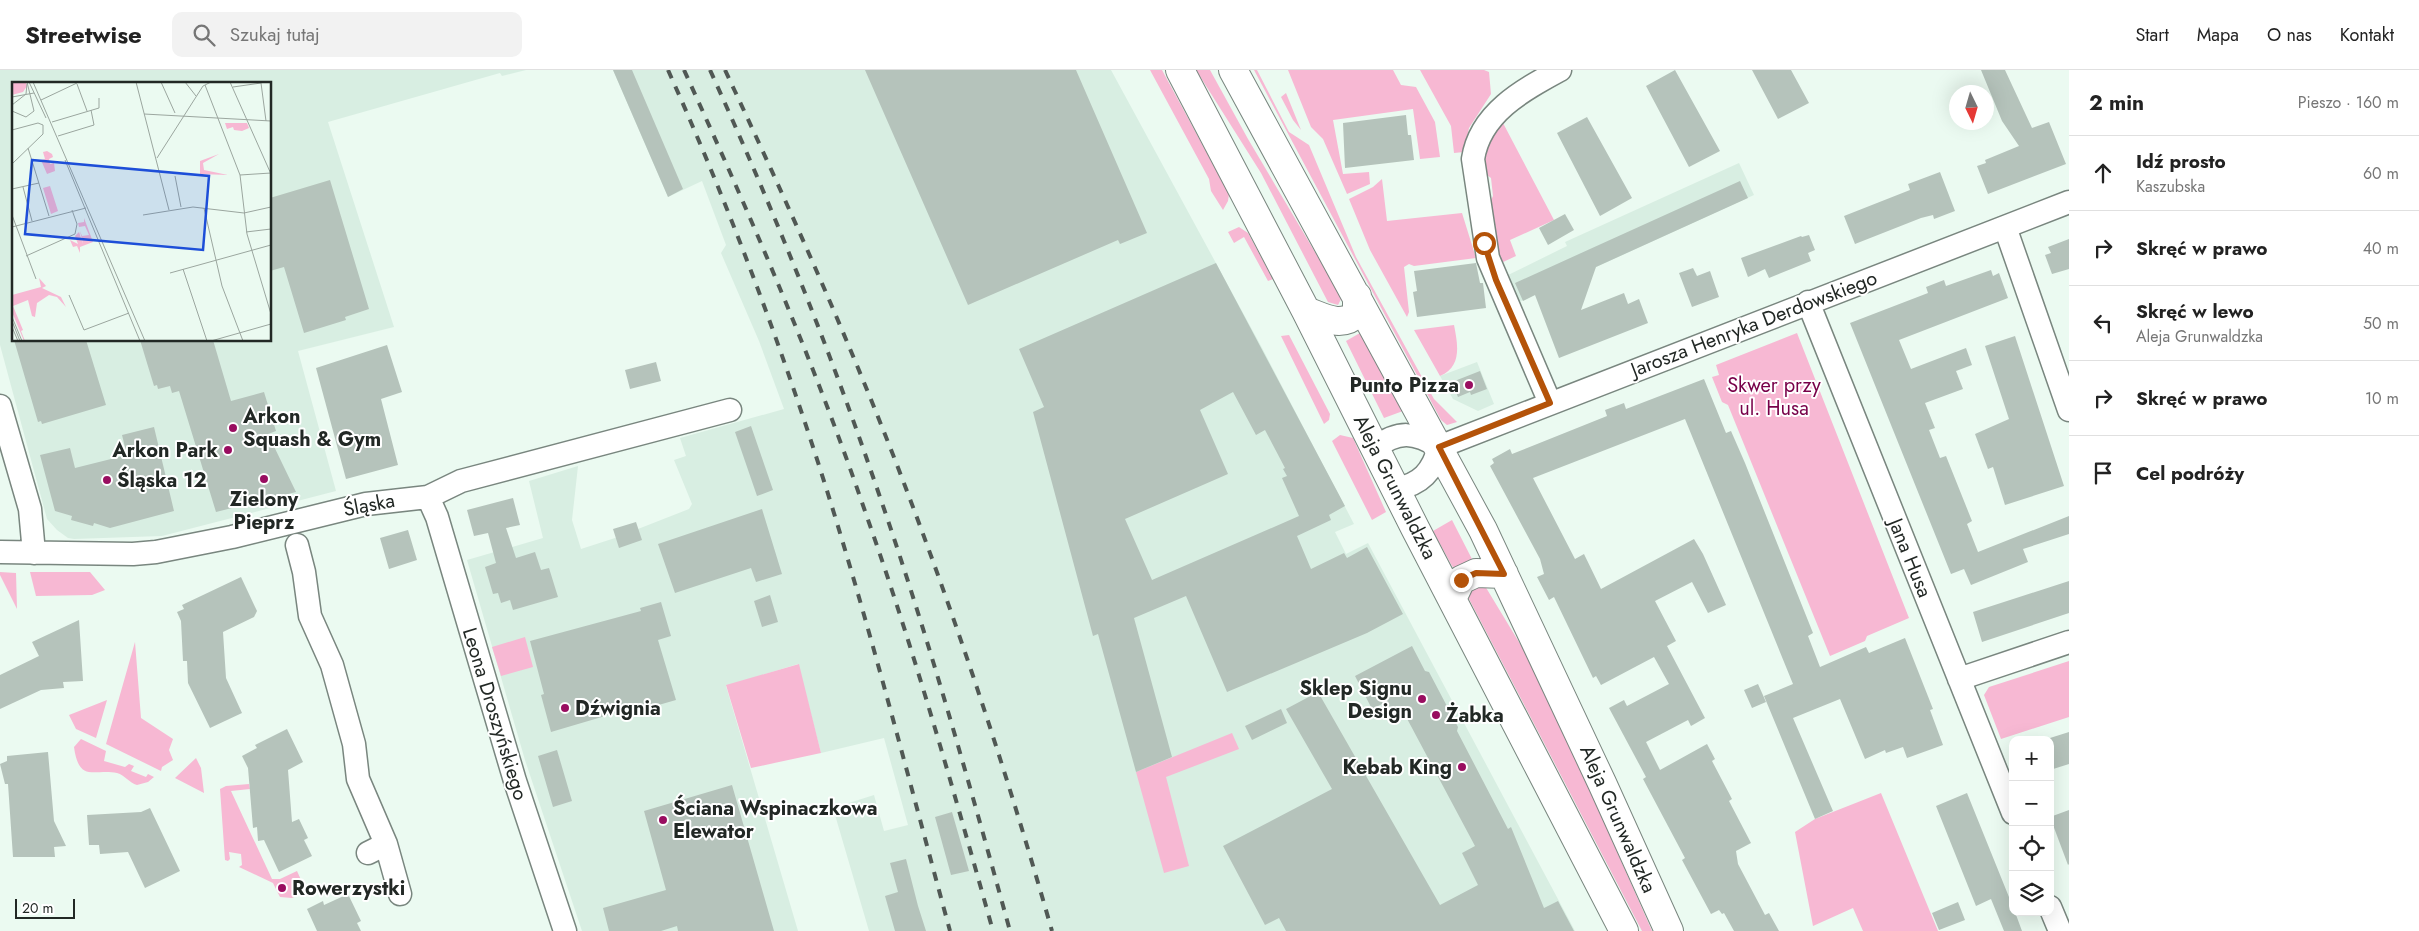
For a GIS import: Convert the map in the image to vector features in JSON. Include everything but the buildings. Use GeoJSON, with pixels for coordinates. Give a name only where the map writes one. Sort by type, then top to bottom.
{"type":"FeatureCollection","features":[{"type":"Feature","properties":{"kind":"main road","name":"Aleja Grunwaldzka"},"geometry":{"type":"LineString","coordinates":[[1180,70],[1306,311],[1395,489],[1624,931]]}},
{"type":"Feature","properties":{"kind":"main road","name":"Aleja Grunwaldzka"},"geometry":{"type":"LineString","coordinates":[[1233,70],[1439,447],[1504,574],[1602,783],[1668,931]]}},
{"type":"Feature","properties":{"kind":"main road"},"geometry":{"type":"LineString","coordinates":[[1306,311],[1337,322],[1345,322],[1357,313],[1357,296]]}},
{"type":"Feature","properties":{"kind":"main road"},"geometry":{"type":"LineString","coordinates":[[1452,599],[1461,580],[1476,573],[1504,574]]}},
{"type":"Feature","properties":{"kind":"street"},"geometry":{"type":"LineString","coordinates":[[1550,403],[1488,258],[1473,166],[1476,143],[1490,120],[1505,103],[1560,70]]}},
{"type":"Feature","properties":{"kind":"street","name":"Jarosza Henryka Derdowskiego"},"geometry":{"type":"LineString","coordinates":[[1439,447],[2069,202]]}},
{"type":"Feature","properties":{"kind":"street"},"geometry":{"type":"LineString","coordinates":[[2005,227],[2069,410]]}},
{"type":"Feature","properties":{"kind":"street","name":"Jana Husa"},"geometry":{"type":"LineString","coordinates":[[1808,302],[2009,803]]}},
{"type":"Feature","properties":{"kind":"street"},"geometry":{"type":"LineString","coordinates":[[0,406],[30,509],[34,553]]}},
{"type":"Feature","properties":{"kind":"street","name":"Śląska"},"geometry":{"type":"LineString","coordinates":[[0,552],[156,552],[224,539],[366,504],[428,497],[470,479],[730,410]]}},
{"type":"Feature","properties":{"kind":"street"},"geometry":{"type":"LineString","coordinates":[[1375,448],[1387,439],[1406,434],[1418,436],[1439,447],[1432,468],[1425,477],[1406,487],[1395,489]]}},
{"type":"Feature","properties":{"kind":"street","name":"Leona Droszyńskiego"},"geometry":{"type":"LineString","coordinates":[[428,497],[437,517],[512,772],[564,931]]}},
{"type":"Feature","properties":{"kind":"street"},"geometry":{"type":"LineString","coordinates":[[297,545],[304,572],[310,616],[332,665],[354,744],[358,779],[377,849],[400,894]]}},
{"type":"Feature","properties":{"kind":"street"},"geometry":{"type":"LineString","coordinates":[[1959,679],[2069,642]]}},
{"type":"Feature","properties":{"kind":"street"},"geometry":{"type":"LineString","coordinates":[[2054,916],[2060,931]]}},
{"type":"Feature","properties":{"kind":"shaded area"},"geometry":{"type":"Polygon","coordinates":[[[0,70],[526,70],[502,76],[500,73],[328,122],[394,327],[298,351],[336,491],[162,536],[74,539],[68,538],[57,530],[47,519],[0,345],[0,70]]]}},
{"type":"Feature","properties":{"kind":"shaded area"},"geometry":{"type":"Polygon","coordinates":[[[613,70],[1111,70],[1261,346],[1354,524],[1335,532],[1346,554],[1368,543],[1575,931],[869,931],[833,808],[874,795],[884,831],[908,825],[884,738],[821,753],[798,664],[726,686],[798,931],[582,931],[525,760],[467,560],[543,538],[529,481],[578,466],[572,520],[581,549],[689,509],[692,504],[674,460],[686,456],[680,438],[784,409],[759,341],[721,253],[726,245],[702,181],[668,197],[613,70]]]}},
{"type":"Feature","properties":{"kind":"shaded area"},"geometry":{"type":"Polygon","coordinates":[[[1739,163],[1754,195],[1515,304],[1502,278],[1567,246],[1565,242],[1739,163]]]}},
{"type":"Feature","properties":{"kind":"shaded area"},"geometry":{"type":"Polygon","coordinates":[[[1477,362],[1494,404],[1478,411],[1453,399],[1440,376],[1477,362]]]}},
{"type":"Feature","properties":{"kind":"green space"},"geometry":{"type":"Polygon","coordinates":[[[1150,70],[1162,70],[1229,194],[1228,201],[1223,210],[1211,191],[1209,179],[1150,70]]]}},
{"type":"Feature","properties":{"kind":"green space"},"geometry":{"type":"Polygon","coordinates":[[[1196,70],[1210,70],[1248,139],[1338,291],[1341,299],[1338,305],[1328,302],[1261,173],[1196,70]]]}},
{"type":"Feature","properties":{"kind":"green space"},"geometry":{"type":"Polygon","coordinates":[[[1254,70],[1257,70],[1289,132],[1309,145],[1356,257],[1434,399],[1457,422],[1447,425],[1441,420],[1254,70]]]}},
{"type":"Feature","properties":{"kind":"green space"},"geometry":{"type":"Polygon","coordinates":[[[1288,70],[1393,70],[1401,85],[1416,87],[1435,122],[1440,157],[1420,159],[1413,109],[1333,120],[1343,174],[1369,172],[1370,184],[1347,194],[1323,139],[1311,127],[1288,70]]]}},
{"type":"Feature","properties":{"kind":"green space"},"geometry":{"type":"Polygon","coordinates":[[[1420,70],[1484,70],[1489,72],[1491,94],[1469,128],[1464,152],[1454,153],[1451,126],[1420,70]]]}},
{"type":"Feature","properties":{"kind":"green space"},"geometry":{"type":"Polygon","coordinates":[[[1286,93],[1301,130],[1293,120],[1281,97],[1286,93]]]}},
{"type":"Feature","properties":{"kind":"green space"},"geometry":{"type":"Polygon","coordinates":[[[1503,123],[1554,220],[1510,240],[1516,256],[1501,263],[1498,262],[1490,202],[1493,196],[1491,178],[1478,168],[1480,155],[1486,143],[1493,132],[1503,123]]]}},
{"type":"Feature","properties":{"kind":"green space"},"geometry":{"type":"Polygon","coordinates":[[[1382,179],[1387,221],[1462,213],[1476,258],[1414,266],[1409,264],[1404,267],[1409,312],[1407,317],[1370,250],[1349,199],[1373,187],[1382,179]]]}},
{"type":"Feature","properties":{"kind":"green space"},"geometry":{"type":"Polygon","coordinates":[[[1239,227],[1248,233],[1273,279],[1268,281],[1244,237],[1234,243],[1228,232],[1239,227]]]}},
{"type":"Feature","properties":{"kind":"green space"},"geometry":{"type":"Polygon","coordinates":[[[1454,325],[1457,355],[1452,367],[1440,376],[1414,330],[1454,325]]]}},
{"type":"Feature","properties":{"kind":"green space"},"geometry":{"type":"Polygon","coordinates":[[[1360,333],[1403,411],[1384,418],[1346,341],[1360,333]]]}},
{"type":"Feature","properties":{"kind":"green space","name":"Skwer przy ul. Husa"},"geometry":{"type":"Polygon","coordinates":[[[1797,333],[1909,618],[1867,636],[1865,641],[1830,656],[1728,405],[1722,402],[1712,377],[1719,375],[1716,365],[1797,333]]]}},
{"type":"Feature","properties":{"kind":"green space"},"geometry":{"type":"Polygon","coordinates":[[[1289,335],[1330,414],[1329,420],[1324,424],[1281,336],[1289,335]]]}},
{"type":"Feature","properties":{"kind":"green space"},"geometry":{"type":"Polygon","coordinates":[[[1340,435],[1353,438],[1386,512],[1372,520],[1332,441],[1340,435]]]}},
{"type":"Feature","properties":{"kind":"green space"},"geometry":{"type":"Polygon","coordinates":[[[1452,520],[1474,563],[1456,570],[1433,531],[1452,520]]]}},
{"type":"Feature","properties":{"kind":"green space"},"geometry":{"type":"Polygon","coordinates":[[[0,572],[16,573],[17,609],[0,575],[0,572]]]}},
{"type":"Feature","properties":{"kind":"green space"},"geometry":{"type":"Polygon","coordinates":[[[30,572],[90,572],[105,590],[92,595],[36,596],[30,572]]]}},
{"type":"Feature","properties":{"kind":"green space"},"geometry":{"type":"Polygon","coordinates":[[[1485,586],[1540,677],[1652,931],[1642,931],[1468,597],[1470,588],[1485,586]]]}},
{"type":"Feature","properties":{"kind":"green space"},"geometry":{"type":"Polygon","coordinates":[[[525,637],[533,667],[501,676],[492,647],[525,637]]]}},
{"type":"Feature","properties":{"kind":"green space"},"geometry":{"type":"Polygon","coordinates":[[[135,642],[141,718],[173,739],[169,750],[173,760],[162,767],[161,771],[106,744],[135,642]]]}},
{"type":"Feature","properties":{"kind":"green space"},"geometry":{"type":"Polygon","coordinates":[[[2069,661],[2069,717],[2001,739],[1984,695],[1989,687],[2069,661]]]}},
{"type":"Feature","properties":{"kind":"green space"},"geometry":{"type":"Polygon","coordinates":[[[799,664],[821,753],[751,768],[726,685],[799,664]]]}},
{"type":"Feature","properties":{"kind":"green space"},"geometry":{"type":"Polygon","coordinates":[[[107,700],[96,738],[76,729],[69,715],[107,700]]]}},
{"type":"Feature","properties":{"kind":"green space"},"geometry":{"type":"Polygon","coordinates":[[[1232,733],[1239,749],[1166,777],[1189,866],[1164,873],[1136,772],[1232,733]]]}},
{"type":"Feature","properties":{"kind":"green space"},"geometry":{"type":"Polygon","coordinates":[[[81,739],[106,751],[104,761],[125,767],[129,764],[134,766],[131,771],[146,777],[148,774],[154,777],[148,782],[137,785],[117,773],[89,772],[84,770],[76,759],[74,747],[81,739]]]}},
{"type":"Feature","properties":{"kind":"green space"},"geometry":{"type":"Polygon","coordinates":[[[196,758],[201,768],[204,793],[175,778],[196,758]]]}},
{"type":"Feature","properties":{"kind":"green space"},"geometry":{"type":"Polygon","coordinates":[[[249,784],[250,789],[231,791],[272,879],[280,879],[297,871],[306,891],[292,898],[280,897],[273,883],[239,867],[242,865],[241,854],[229,852],[230,859],[228,861],[225,860],[220,789],[226,786],[249,784]]]}},
{"type":"Feature","properties":{"kind":"green space"},"geometry":{"type":"Polygon","coordinates":[[[1881,793],[1938,931],[1863,931],[1853,908],[1813,926],[1795,832],[1815,819],[1881,793]]]}},
{"type":"Feature","properties":{"kind":"railway"},"geometry":{"type":"LineString","coordinates":[[668,70],[716,181],[760,294],[819,465],[867,625],[950,931]]}},
{"type":"Feature","properties":{"kind":"railway"},"geometry":{"type":"LineString","coordinates":[[684,70],[734,180],[781,291],[847,460],[885,568],[918,671],[993,931]]}},
{"type":"Feature","properties":{"kind":"railway"},"geometry":{"type":"LineString","coordinates":[[710,70],[796,270],[872,474],[928,645],[1010,931]]}},
{"type":"Feature","properties":{"kind":"railway"},"geometry":{"type":"LineString","coordinates":[[725,70],[857,365],[919,522],[980,696],[1052,931]]}},
{"type":"Feature","properties":{"kind":"place","name":"Punto Pizza"},"geometry":{"type":"Point","coordinates":[1469,385]}},
{"type":"Feature","properties":{"kind":"place","name":"Arkon Squash & Gym"},"geometry":{"type":"Point","coordinates":[233,428]}},
{"type":"Feature","properties":{"kind":"place","name":"Arkon Park"},"geometry":{"type":"Point","coordinates":[228,450]}},
{"type":"Feature","properties":{"kind":"place","name":"Zielony Pieprz"},"geometry":{"type":"Point","coordinates":[264,479]}},
{"type":"Feature","properties":{"kind":"place","name":"Śląska 12"},"geometry":{"type":"Point","coordinates":[107,480]}},
{"type":"Feature","properties":{"kind":"place","name":"Sklep Signu Design"},"geometry":{"type":"Point","coordinates":[1422,699]}},
{"type":"Feature","properties":{"kind":"place","name":"Dźwignia"},"geometry":{"type":"Point","coordinates":[565,708]}},
{"type":"Feature","properties":{"kind":"place","name":"Żabka"},"geometry":{"type":"Point","coordinates":[1436,715]}},
{"type":"Feature","properties":{"kind":"place","name":"Kebab King"},"geometry":{"type":"Point","coordinates":[1462,767]}},
{"type":"Feature","properties":{"kind":"place","name":"Ściana Wspinaczkowa Elewator"},"geometry":{"type":"Point","coordinates":[663,820]}},
{"type":"Feature","properties":{"kind":"place","name":"Rowerzystki"},"geometry":{"type":"Point","coordinates":[282,888]}},
{"type":"Feature","properties":{"kind":"route"},"geometry":{"type":"LineString","coordinates":[[1461,580],[1476,573],[1504,574],[1439,447],[1550,403],[1496,280],[1484,243]]}}]}
